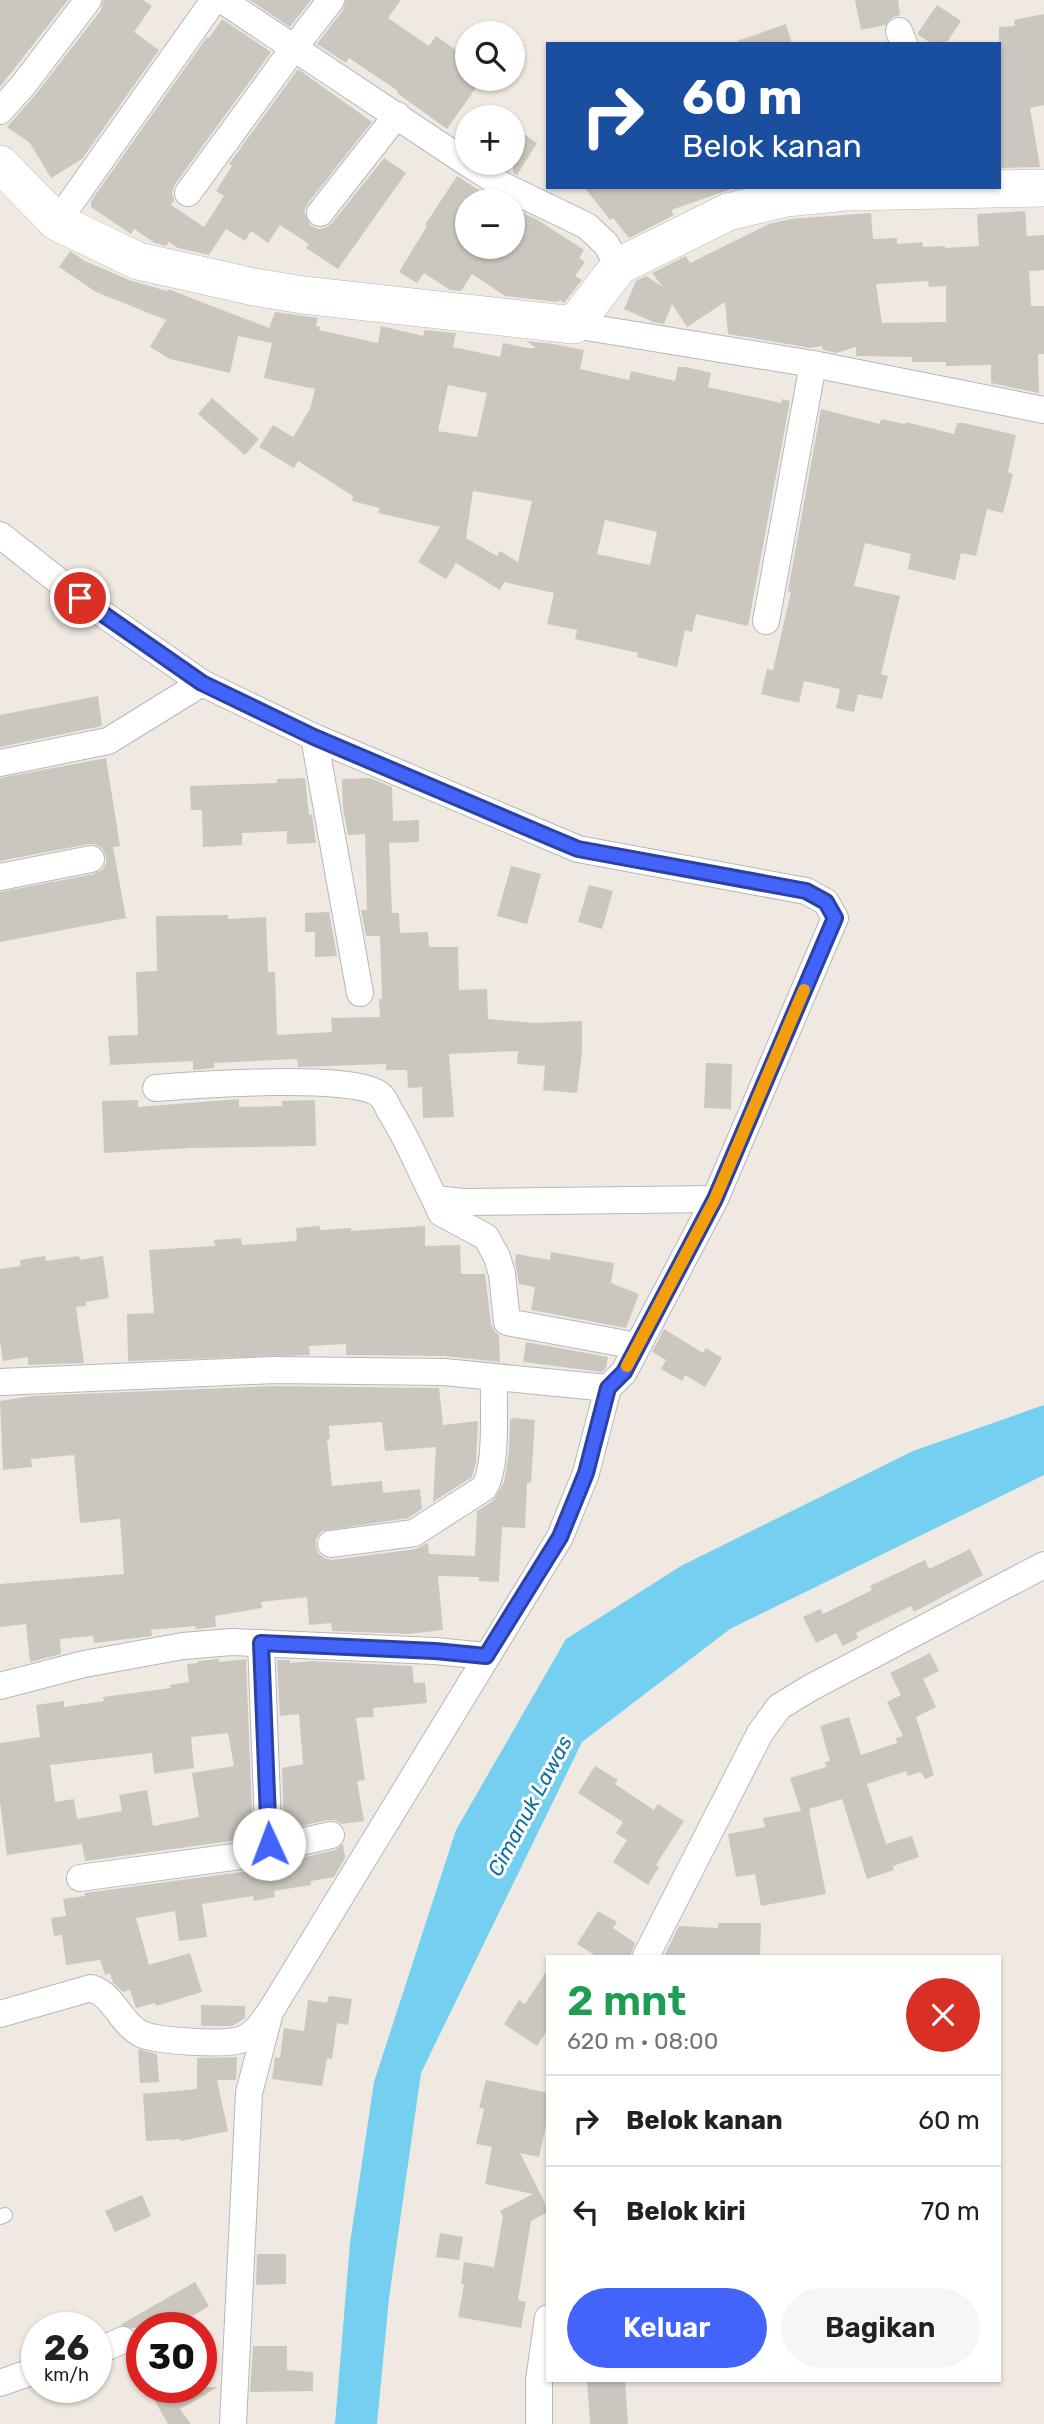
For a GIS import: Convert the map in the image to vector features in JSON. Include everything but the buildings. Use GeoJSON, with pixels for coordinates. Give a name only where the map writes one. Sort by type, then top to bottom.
{"type":"FeatureCollection","features":[{"type":"Feature","properties":{"kind":"street"},"geometry":{"type":"LineString","coordinates":[[0,111],[88,0]]}},
{"type":"Feature","properties":{"kind":"street"},"geometry":{"type":"LineString","coordinates":[[57,222],[214,0]]}},
{"type":"Feature","properties":{"kind":"street"},"geometry":{"type":"LineString","coordinates":[[222,0],[502,185],[587,226],[606,244],[619,267]]}},
{"type":"Feature","properties":{"kind":"street"},"geometry":{"type":"LineString","coordinates":[[188,193],[331,0]]}},
{"type":"Feature","properties":{"kind":"street"},"geometry":{"type":"LineString","coordinates":[[320,213],[397,116]]}},
{"type":"Feature","properties":{"kind":"street"},"geometry":{"type":"LineString","coordinates":[[2,160],[57,222],[138,261],[303,295],[574,325],[813,364],[1044,410]]}},
{"type":"Feature","properties":{"kind":"street"},"geometry":{"type":"LineString","coordinates":[[1001,188],[1044,188]]}},
{"type":"Feature","properties":{"kind":"street"},"geometry":{"type":"LineString","coordinates":[[574,325],[619,267],[728,212],[786,198],[846,192],[930,189]]}},
{"type":"Feature","properties":{"kind":"street"},"geometry":{"type":"LineString","coordinates":[[766,621],[813,364]]}},
{"type":"Feature","properties":{"kind":"street"},"geometry":{"type":"LineString","coordinates":[[0,535],[80,598],[202,683],[314,737],[578,849],[806,891],[826,902],[835,918],[715,1199],[624,1372],[608,1388],[586,1473],[560,1537],[270,2012],[254,2033],[238,2041],[165,2040],[141,2034],[101,1991],[91,1988],[0,2014]]}},
{"type":"Feature","properties":{"kind":"street"},"geometry":{"type":"LineString","coordinates":[[0,763],[108,741],[202,683]]}},
{"type":"Feature","properties":{"kind":"street"},"geometry":{"type":"LineString","coordinates":[[314,737],[360,993]]}},
{"type":"Feature","properties":{"kind":"street"},"geometry":{"type":"LineString","coordinates":[[0,877],[91,859]]}},
{"type":"Feature","properties":{"kind":"street"},"geometry":{"type":"LineString","coordinates":[[156,1088],[252,1081],[360,1086],[380,1094],[408,1139],[441,1213],[486,1237],[497,1257],[502,1274],[507,1322],[638,1346]]}},
{"type":"Feature","properties":{"kind":"street"},"geometry":{"type":"LineString","coordinates":[[435,1199],[463,1202],[715,1199]]}},
{"type":"Feature","properties":{"kind":"street"},"geometry":{"type":"LineString","coordinates":[[0,1382],[274,1370],[444,1372],[608,1388]]}},
{"type":"Feature","properties":{"kind":"street"},"geometry":{"type":"LineString","coordinates":[[331,1544],[414,1533],[484,1488],[489,1481],[492,1463],[494,1377]]}},
{"type":"Feature","properties":{"kind":"street"},"geometry":{"type":"LineString","coordinates":[[647,1955],[760,1733],[779,1707],[810,1688],[1044,1565]]}},
{"type":"Feature","properties":{"kind":"street"},"geometry":{"type":"LineString","coordinates":[[0,1686],[84,1664],[183,1646],[231,1642],[435,1651],[486,1656]]}},
{"type":"Feature","properties":{"kind":"street"},"geometry":{"type":"LineString","coordinates":[[261,1643],[270,1849]]}},
{"type":"Feature","properties":{"kind":"street"},"geometry":{"type":"LineString","coordinates":[[80,1878],[267,1853],[270,1849],[331,1835]]}},
{"type":"Feature","properties":{"kind":"street"},"geometry":{"type":"LineString","coordinates":[[233,2424],[249,2093],[270,2012]]}},
{"type":"Feature","properties":{"kind":"street"},"geometry":{"type":"LineString","coordinates":[[539,2424],[539,2380],[546,2332]]}},
{"type":"Feature","properties":{"kind":"street"},"geometry":{"type":"LineString","coordinates":[[112,2345],[123,2340]]}},
{"type":"Feature","properties":{"kind":"street"},"geometry":{"type":"LineString","coordinates":[[0,2383],[21,2376]]}},
{"type":"Feature","properties":{"kind":"water","name":"Cimanuk Lawas"},"geometry":{"type":"Polygon","coordinates":[[[1044,1405],[1044,1475],[730,1629],[582,1742],[421,2073],[389,2298],[377,2424],[335,2424],[350,2243],[374,2082],[456,1830],[566,1639],[681,1566],[913,1451],[1044,1405]]]}},
{"type":"Feature","properties":{"kind":"slow traffic"},"geometry":{"type":"LineString","coordinates":[[627,1366],[715,1199],[804,990]]}},
{"type":"Feature","properties":{"kind":"route"},"geometry":{"type":"LineString","coordinates":[[80,598],[202,683],[314,737],[554,839],[578,849],[806,891],[826,902],[835,918],[715,1199],[624,1372],[608,1388],[586,1473],[560,1537],[486,1656],[261,1643],[269,1844]]}}]}
